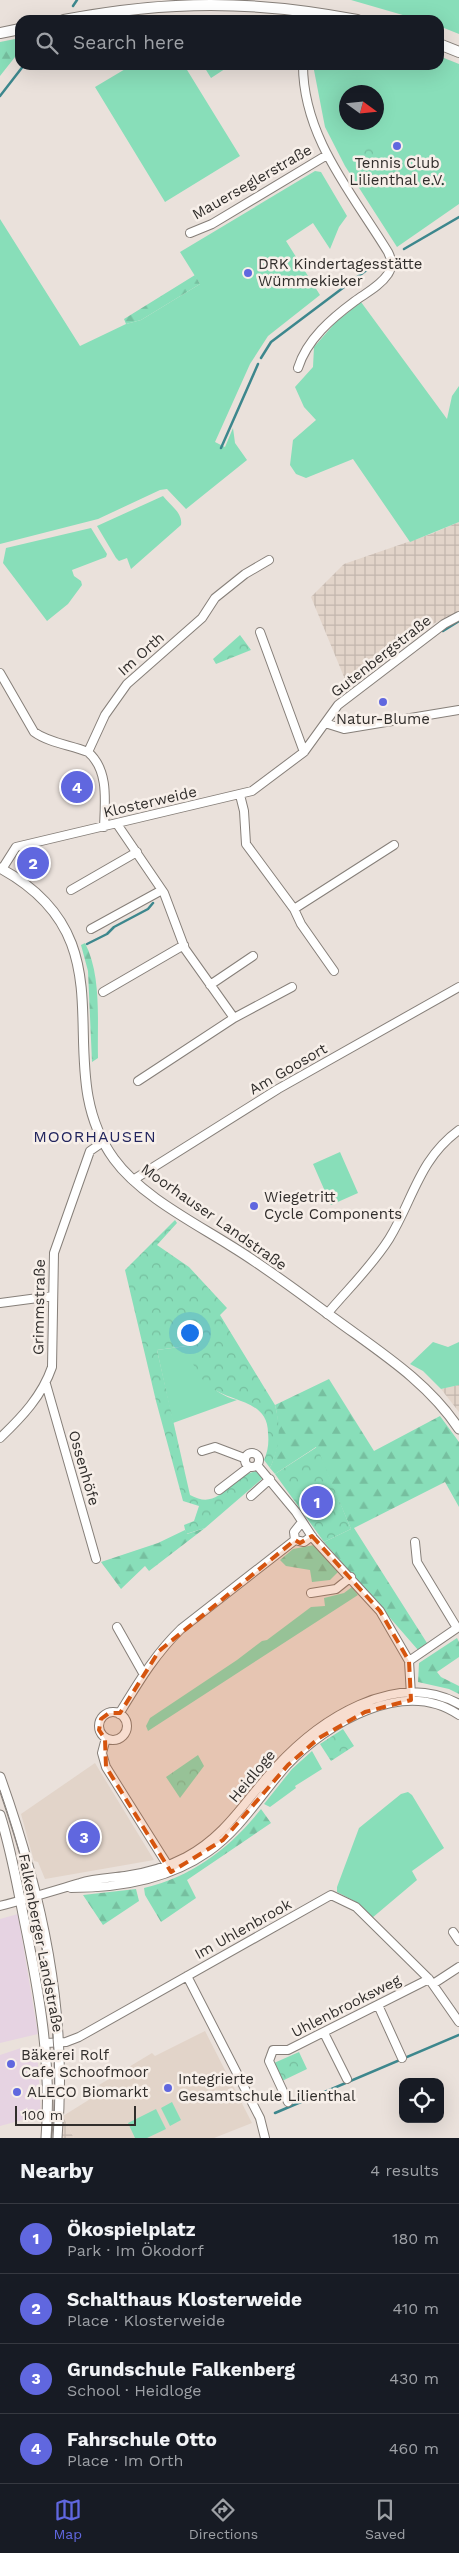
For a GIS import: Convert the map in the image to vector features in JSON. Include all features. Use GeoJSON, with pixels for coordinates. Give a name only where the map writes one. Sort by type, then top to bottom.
{"type":"FeatureCollection","features":[{"type":"Feature","properties":{"kind":"main road"},"geometry":{"type":"LineString","coordinates":[[91,15],[134,7],[193,2],[256,3],[308,15]]}},
{"type":"Feature","properties":{"kind":"main road"},"geometry":{"type":"LineString","coordinates":[[0,33],[15,30]]}},
{"type":"Feature","properties":{"kind":"main road"},"geometry":{"type":"LineString","coordinates":[[444,46],[459,52]]}},
{"type":"Feature","properties":{"kind":"street"},"geometry":{"type":"LineString","coordinates":[[298,368],[302,355],[316,336],[343,310],[376,286],[388,274],[392,265],[388,252],[327,155],[309,115],[304,70]]}},
{"type":"Feature","properties":{"kind":"street","name":"Mauerseglerstraße"},"geometry":{"type":"LineString","coordinates":[[190,233],[212,224],[327,155]]}},
{"type":"Feature","properties":{"kind":"street","name":"Im Orth"},"geometry":{"type":"LineString","coordinates":[[88,752],[105,715],[127,684],[202,618],[215,598],[245,574],[269,560]]}},
{"type":"Feature","properties":{"kind":"street","name":"Gutenbergstraße"},"geometry":{"type":"LineString","coordinates":[[325,723],[338,705],[444,624],[459,616]]}},
{"type":"Feature","properties":{"kind":"street"},"geometry":{"type":"LineString","coordinates":[[260,632],[304,752]]}},
{"type":"Feature","properties":{"kind":"street"},"geometry":{"type":"LineString","coordinates":[[0,673],[34,732],[42,738],[71,744],[88,752],[97,760],[101,769],[105,791],[104,827]]}},
{"type":"Feature","properties":{"kind":"street"},"geometry":{"type":"LineString","coordinates":[[325,723],[344,729],[459,710]]}},
{"type":"Feature","properties":{"kind":"street","name":"Klosterweide"},"geometry":{"type":"LineString","coordinates":[[1,869],[16,847],[252,791],[304,752],[325,723]]}},
{"type":"Feature","properties":{"kind":"street"},"geometry":{"type":"LineString","coordinates":[[240,795],[244,811],[246,844],[294,909],[300,924],[334,970]]}},
{"type":"Feature","properties":{"kind":"street"},"geometry":{"type":"LineString","coordinates":[[117,824],[162,890],[184,945],[234,1018]]}},
{"type":"Feature","properties":{"kind":"street"},"geometry":{"type":"LineString","coordinates":[[294,909],[394,844]]}},
{"type":"Feature","properties":{"kind":"street"},"geometry":{"type":"LineString","coordinates":[[71,890],[137,852]]}},
{"type":"Feature","properties":{"kind":"street","name":"Moorhauser Landstraße"},"geometry":{"type":"LineString","coordinates":[[1,869],[29,888],[55,914],[69,938],[78,960],[84,1007],[87,1098],[103,1142],[114,1160],[133,1180],[184,1216],[260,1265],[418,1382],[449,1414],[459,1429]]}},
{"type":"Feature","properties":{"kind":"street"},"geometry":{"type":"LineString","coordinates":[[91,929],[162,890]]}},
{"type":"Feature","properties":{"kind":"street"},"geometry":{"type":"LineString","coordinates":[[103,992],[184,945]]}},
{"type":"Feature","properties":{"kind":"street"},"geometry":{"type":"LineString","coordinates":[[210,985],[253,956]]}},
{"type":"Feature","properties":{"kind":"street"},"geometry":{"type":"LineString","coordinates":[[138,1081],[234,1018],[292,987]]}},
{"type":"Feature","properties":{"kind":"street","name":"Am Goosort"},"geometry":{"type":"LineString","coordinates":[[133,1180],[278,1089],[459,987]]}},
{"type":"Feature","properties":{"kind":"street"},"geometry":{"type":"LineString","coordinates":[[327,1314],[385,1245],[417,1179],[434,1152],[459,1130]]}},
{"type":"Feature","properties":{"kind":"street","name":"Grimmstraße"},"geometry":{"type":"LineString","coordinates":[[0,1438],[24,1416],[46,1384],[52,1367],[54,1253],[90,1151],[103,1142]]}},
{"type":"Feature","properties":{"kind":"street"},"geometry":{"type":"LineString","coordinates":[[0,1303],[53,1296]]}},
{"type":"Feature","properties":{"kind":"street","name":"Ossenhöfe"},"geometry":{"type":"LineString","coordinates":[[46,1384],[96,1559]]}},
{"type":"Feature","properties":{"kind":"street"},"geometry":{"type":"LineString","coordinates":[[202,1450],[215,1447],[244,1458],[248,1467]]}},
{"type":"Feature","properties":{"kind":"street"},"geometry":{"type":"LineString","coordinates":[[244,1458],[249,1453],[255,1453],[259,1458],[257,1465]]}},
{"type":"Feature","properties":{"kind":"street"},"geometry":{"type":"LineString","coordinates":[[219,1490],[248,1467],[257,1465]]}},
{"type":"Feature","properties":{"kind":"street"},"geometry":{"type":"LineString","coordinates":[[257,1465],[270,1479],[312,1536],[380,1611],[409,1662],[411,1696]]}},
{"type":"Feature","properties":{"kind":"street"},"geometry":{"type":"LineString","coordinates":[[251,1496],[270,1479]]}},
{"type":"Feature","properties":{"kind":"street"},"geometry":{"type":"LineString","coordinates":[[295,1540],[294,1532],[302,1522]]}},
{"type":"Feature","properties":{"kind":"street"},"geometry":{"type":"LineString","coordinates":[[295,1540],[304,1542],[312,1536]]}},
{"type":"Feature","properties":{"kind":"street"},"geometry":{"type":"LineString","coordinates":[[119,1714],[143,1673],[159,1651],[181,1629],[295,1540]]}},
{"type":"Feature","properties":{"kind":"street"},"geometry":{"type":"LineString","coordinates":[[409,1662],[458,1629],[417,1562],[415,1542]]}},
{"type":"Feature","properties":{"kind":"street"},"geometry":{"type":"LineString","coordinates":[[311,1593],[336,1589],[351,1577]]}},
{"type":"Feature","properties":{"kind":"street"},"geometry":{"type":"LineString","coordinates":[[117,1627],[143,1673]]}},
{"type":"Feature","properties":{"kind":"street","name":"Heidloge"},"geometry":{"type":"LineString","coordinates":[[0,1906],[67,1888],[80,1882],[170,1869],[200,1857],[223,1840],[243,1820],[288,1765],[319,1738],[365,1712],[411,1696],[432,1694],[459,1704]]}},
{"type":"Feature","properties":{"kind":"street","name":"Heidloge"},"geometry":{"type":"LineString","coordinates":[[411,1696],[434,1703],[459,1715]]}},
{"type":"Feature","properties":{"kind":"street"},"geometry":{"type":"LineString","coordinates":[[109,1712],[119,1714],[125,1720],[125,1732],[115,1740],[106,1738],[99,1730],[100,1719],[109,1712]]}},
{"type":"Feature","properties":{"kind":"street"},"geometry":{"type":"LineString","coordinates":[[106,1738],[102,1753],[106,1767],[170,1869]]}},
{"type":"Feature","properties":{"kind":"street","name":"Falkenberger Landstraße"},"geometry":{"type":"LineString","coordinates":[[0,1777],[3,1795],[38,1896],[51,1966],[59,2042],[60,2085],[57,2138]]}},
{"type":"Feature","properties":{"kind":"street","name":"Falkenberger Landstraße"},"geometry":{"type":"LineString","coordinates":[[0,1815],[10,1847],[35,1972],[46,2043],[48,2092],[46,2138]]}},
{"type":"Feature","properties":{"kind":"street","name":"Im Uhlenbrook"},"geometry":{"type":"LineString","coordinates":[[46,2043],[76,2039],[331,1895],[356,1907],[431,1982],[459,2022]]}},
{"type":"Feature","properties":{"kind":"street"},"geometry":{"type":"LineString","coordinates":[[453,1932],[459,1941]]}},
{"type":"Feature","properties":{"kind":"street"},"geometry":{"type":"LineString","coordinates":[[431,1982],[459,1967]]}},
{"type":"Feature","properties":{"kind":"street"},"geometry":{"type":"LineString","coordinates":[[187,1976],[260,2118],[265,2138]]}},
{"type":"Feature","properties":{"kind":"street","name":"Uhlenbrooksweg"},"geometry":{"type":"LineString","coordinates":[[288,2102],[269,2061],[273,2050],[288,2050],[378,2005],[431,1982]]}},
{"type":"Feature","properties":{"kind":"street"},"geometry":{"type":"LineString","coordinates":[[378,2005],[402,2058]]}},
{"type":"Feature","properties":{"kind":"street"},"geometry":{"type":"LineString","coordinates":[[324,2032],[347,2080]]}},
{"type":"Feature","properties":{"kind":"highlighted area"},"geometry":{"type":"Polygon","coordinates":[[[312,1536],[380,1611],[409,1661],[411,1700],[365,1712],[319,1738],[288,1765],[223,1840],[171,1872],[106,1767],[105,1739],[99,1730],[101,1719],[109,1713],[120,1713],[159,1651],[295,1540],[300,1543],[312,1536]]]}},
{"type":"Feature","properties":{"kind":"shaded area"},"geometry":{"type":"Polygon","coordinates":[[[459,522],[459,611],[433,624],[349,689],[311,597],[344,564],[431,534],[459,522]]]}},
{"type":"Feature","properties":{"kind":"shaded area"},"geometry":{"type":"Polygon","coordinates":[[[459,1385],[459,1412],[441,1389],[459,1385]]]}},
{"type":"Feature","properties":{"kind":"shaded area"},"geometry":{"type":"Polygon","coordinates":[[[95,1763],[154,1860],[45,1879],[38,1862],[34,1861],[21,1814],[95,1763]]]}},
{"type":"Feature","properties":{"kind":"shaded area"},"geometry":{"type":"Polygon","coordinates":[[[18,1914],[38,2034],[0,2043],[0,1919],[18,1914]]]}},
{"type":"Feature","properties":{"kind":"shaded area","name":"Integrierte Gesamtschule Lilienthal"},"geometry":{"type":"Polygon","coordinates":[[[205,2031],[252,2123],[214,2138],[74,2138],[63,2116],[103,2091],[99,2085],[152,2053],[155,2056],[205,2031]]]}},
{"type":"Feature","properties":{"kind":"shaded area"},"geometry":{"type":"Polygon","coordinates":[[[21,2048],[37,2048],[41,2115],[0,2126],[0,2055],[21,2048]]]}},
{"type":"Feature","properties":{"kind":"shaded area"},"geometry":{"type":"Polygon","coordinates":[[[63,2116],[74,2138],[61,2138],[63,2116]]]}},
{"type":"Feature","properties":{"kind":"green space"},"geometry":{"type":"Polygon","coordinates":[[[351,0],[459,0],[459,34],[444,28],[444,15],[403,15],[351,0]]]}},
{"type":"Feature","properties":{"kind":"green space"},"geometry":{"type":"Polygon","coordinates":[[[15,39],[15,57],[0,76],[0,42],[15,39]]]}},
{"type":"Feature","properties":{"kind":"green space","name":"Tennis Club Lilienthal e.V."},"geometry":{"type":"Polygon","coordinates":[[[444,58],[459,64],[459,204],[397,247],[345,166],[325,127],[314,70],[444,70],[444,58]]]}},
{"type":"Feature","properties":{"kind":"green space"},"geometry":{"type":"Polygon","coordinates":[[[124,70],[187,70],[240,156],[165,202],[95,87],[124,70]]]}},
{"type":"Feature","properties":{"kind":"green space"},"geometry":{"type":"Polygon","coordinates":[[[206,70],[223,70],[211,78],[206,70]]]}},
{"type":"Feature","properties":{"kind":"green space"},"geometry":{"type":"Polygon","coordinates":[[[367,141],[374,143],[397,174],[361,163],[367,141]]]}},
{"type":"Feature","properties":{"kind":"green space"},"geometry":{"type":"Polygon","coordinates":[[[315,171],[321,172],[347,216],[339,227],[330,249],[313,223],[286,241],[320,295],[268,336],[250,364],[215,442],[225,447],[233,428],[235,443],[247,460],[186,509],[167,489],[160,490],[98,519],[0,544],[0,219],[80,346],[126,324],[141,320],[200,284],[180,252],[315,171]]]}},
{"type":"Feature","properties":{"kind":"green space"},"geometry":{"type":"Polygon","coordinates":[[[195,275],[200,284],[141,320],[126,324],[124,319],[195,275]]]}},
{"type":"Feature","properties":{"kind":"green space"},"geometry":{"type":"Polygon","coordinates":[[[361,302],[447,419],[452,396],[459,386],[459,522],[410,542],[353,459],[306,478],[296,474],[290,465],[293,440],[316,420],[304,407],[295,387],[313,367],[314,347],[335,323],[361,302]]]}},
{"type":"Feature","properties":{"kind":"green space"},"geometry":{"type":"Polygon","coordinates":[[[163,496],[178,513],[181,525],[131,569],[127,558],[119,561],[116,558],[97,526],[163,496]]]}},
{"type":"Feature","properties":{"kind":"green space"},"geometry":{"type":"Polygon","coordinates":[[[91,528],[107,554],[106,557],[72,570],[74,576],[81,581],[82,585],[68,604],[47,621],[3,563],[6,548],[91,528]]]}},
{"type":"Feature","properties":{"kind":"green space"},"geometry":{"type":"Polygon","coordinates":[[[240,635],[251,650],[216,664],[213,659],[240,635]]]}},
{"type":"Feature","properties":{"kind":"green space"},"geometry":{"type":"Polygon","coordinates":[[[85,943],[94,970],[97,999],[98,1058],[92,1062],[88,971],[81,945],[85,943]]]}},
{"type":"Feature","properties":{"kind":"green space"},"geometry":{"type":"Polygon","coordinates":[[[340,1152],[358,1193],[331,1205],[313,1164],[340,1152]]]}},
{"type":"Feature","properties":{"kind":"green space"},"geometry":{"type":"Polygon","coordinates":[[[175,1220],[177,1223],[157,1245],[189,1267],[227,1308],[220,1315],[275,1405],[279,1429],[278,1445],[270,1468],[264,1460],[268,1437],[266,1422],[262,1414],[246,1403],[218,1392],[209,1386],[198,1373],[186,1346],[157,1350],[190,1495],[201,1499],[210,1499],[218,1496],[249,1473],[259,1471],[264,1477],[205,1528],[186,1534],[184,1525],[194,1521],[199,1506],[183,1501],[156,1401],[125,1270],[175,1220]]]}},
{"type":"Feature","properties":{"kind":"green space"},"geometry":{"type":"Polygon","coordinates":[[[433,1342],[448,1347],[459,1342],[459,1385],[441,1389],[423,1371],[410,1364],[433,1342]]]}},
{"type":"Feature","properties":{"kind":"green space"},"geometry":{"type":"Polygon","coordinates":[[[187,1346],[194,1364],[205,1380],[219,1392],[237,1400],[173,1423],[157,1350],[187,1346]]]}},
{"type":"Feature","properties":{"kind":"green space"},"geometry":{"type":"Polygon","coordinates":[[[329,1379],[374,1451],[440,1416],[459,1442],[459,1507],[445,1482],[354,1528],[427,1643],[418,1650],[324,1542],[351,1529],[316,1447],[275,1474],[270,1468],[278,1436],[278,1420],[275,1405],[329,1379]]]}},
{"type":"Feature","properties":{"kind":"green space"},"geometry":{"type":"Polygon","coordinates":[[[317,1447],[351,1529],[324,1542],[275,1474],[317,1447]]]}},
{"type":"Feature","properties":{"kind":"green space"},"geometry":{"type":"Polygon","coordinates":[[[205,1528],[149,1571],[145,1566],[121,1589],[101,1562],[158,1543],[185,1530],[187,1534],[205,1528]]]}},
{"type":"Feature","properties":{"kind":"green space"},"geometry":{"type":"Polygon","coordinates":[[[314,1545],[338,1572],[330,1580],[312,1582],[310,1570],[286,1566],[280,1560],[293,1549],[314,1545]]]}},
{"type":"Feature","properties":{"kind":"green space"},"geometry":{"type":"Polygon","coordinates":[[[352,1587],[358,1595],[148,1731],[146,1726],[150,1718],[262,1641],[267,1640],[311,1607],[325,1606],[324,1598],[344,1593],[352,1587]]]}},
{"type":"Feature","properties":{"kind":"green space"},"geometry":{"type":"Polygon","coordinates":[[[457,1638],[459,1642],[459,1657],[437,1672],[441,1677],[459,1686],[459,1694],[449,1689],[418,1682],[419,1663],[457,1638]]]}},
{"type":"Feature","properties":{"kind":"green space"},"geometry":{"type":"Polygon","coordinates":[[[343,1729],[354,1746],[331,1761],[320,1744],[343,1729]]]}},
{"type":"Feature","properties":{"kind":"green space"},"geometry":{"type":"Polygon","coordinates":[[[312,1751],[322,1769],[295,1786],[296,1788],[270,1807],[264,1804],[292,1769],[312,1751]]]}},
{"type":"Feature","properties":{"kind":"green space"},"geometry":{"type":"Polygon","coordinates":[[[198,1755],[204,1766],[180,1798],[166,1777],[198,1755]]]}},
{"type":"Feature","properties":{"kind":"green space"},"geometry":{"type":"Polygon","coordinates":[[[408,1792],[412,1795],[444,1848],[412,1871],[417,1880],[372,1918],[356,1902],[337,1892],[337,1887],[359,1828],[401,1794],[408,1792]]]}},
{"type":"Feature","properties":{"kind":"green space"},"geometry":{"type":"Polygon","coordinates":[[[261,1809],[271,1823],[187,1880],[196,1898],[161,1922],[145,1895],[144,1888],[179,1876],[209,1859],[237,1836],[261,1809]]]}},
{"type":"Feature","properties":{"kind":"green space"},"geometry":{"type":"Polygon","coordinates":[[[136,1889],[139,1901],[103,1925],[83,1895],[136,1889]]]}},
{"type":"Feature","properties":{"kind":"green space"},"geometry":{"type":"Polygon","coordinates":[[[299,2052],[307,2069],[282,2081],[274,2063],[299,2052]]]}},
{"type":"Feature","properties":{"kind":"green space"},"geometry":{"type":"Polygon","coordinates":[[[172,2102],[181,2120],[170,2126],[161,2108],[172,2102]]]}},
{"type":"Feature","properties":{"kind":"green space"},"geometry":{"type":"Polygon","coordinates":[[[156,2109],[166,2129],[147,2138],[135,2138],[128,2123],[156,2109]]]}},
{"type":"Feature","properties":{"kind":"waterway"},"geometry":{"type":"LineString","coordinates":[[73,6],[77,0]]}},
{"type":"Feature","properties":{"kind":"waterway"},"geometry":{"type":"LineString","coordinates":[[0,96],[20,70]]}},
{"type":"Feature","properties":{"kind":"waterway"},"geometry":{"type":"LineString","coordinates":[[404,249],[459,217]]}},
{"type":"Feature","properties":{"kind":"waterway"},"geometry":{"type":"LineString","coordinates":[[261,358],[271,342],[376,263]]}},
{"type":"Feature","properties":{"kind":"waterway"},"geometry":{"type":"LineString","coordinates":[[221,448],[258,364]]}},
{"type":"Feature","properties":{"kind":"waterway"},"geometry":{"type":"LineString","coordinates":[[443,631],[459,621]]}},
{"type":"Feature","properties":{"kind":"waterway"},"geometry":{"type":"LineString","coordinates":[[87,944],[148,909],[153,903]]}},
{"type":"Feature","properties":{"kind":"waterway"},"geometry":{"type":"LineString","coordinates":[[275,2113],[459,2035]]}},
{"type":"Feature","properties":{"kind":"tram line"},"geometry":{"type":"LineString","coordinates":[[0,1790],[26,1875],[44,1961],[54,2049],[55,2094],[53,2138]]}},
{"type":"Feature","properties":{"kind":"place","name":"Tennis Club Lilienthal e.V."},"geometry":{"type":"Point","coordinates":[397,146]}},
{"type":"Feature","properties":{"kind":"place","name":"DRK Kindertagesstätte Wümmekieker"},"geometry":{"type":"Point","coordinates":[248,273]}},
{"type":"Feature","properties":{"kind":"place","name":"Natur-Blume"},"geometry":{"type":"Point","coordinates":[383,702]}},
{"type":"Feature","properties":{"kind":"place","name":"Fahrschule Otto"},"geometry":{"type":"Point","coordinates":[77,787]}},
{"type":"Feature","properties":{"kind":"place","name":"Schalthaus Klosterweide"},"geometry":{"type":"Point","coordinates":[33,863]}},
{"type":"Feature","properties":{"kind":"place","name":"Wiegetritt Cycle Components"},"geometry":{"type":"Point","coordinates":[254,1206]}},
{"type":"Feature","properties":{"kind":"place","name":"Ökospielplatz"},"geometry":{"type":"Point","coordinates":[317,1502]}},
{"type":"Feature","properties":{"kind":"place","name":"Grundschule Falkenberg"},"geometry":{"type":"Point","coordinates":[84,1837]}},
{"type":"Feature","properties":{"kind":"place","name":"Bäkerei Rolf Cafe Schoofmoor"},"geometry":{"type":"Point","coordinates":[11,2064]}},
{"type":"Feature","properties":{"kind":"place","name":"Integrierte Gesamtschule Lilienthal"},"geometry":{"type":"Point","coordinates":[168,2088]}},
{"type":"Feature","properties":{"kind":"place","name":"ALECO Biomarkt"},"geometry":{"type":"Point","coordinates":[17,2092]}},
{"type":"Feature","properties":{"kind":"district","name":"MOORHAUSEN"},"geometry":{"type":"Point","coordinates":[95,1136]}}]}
